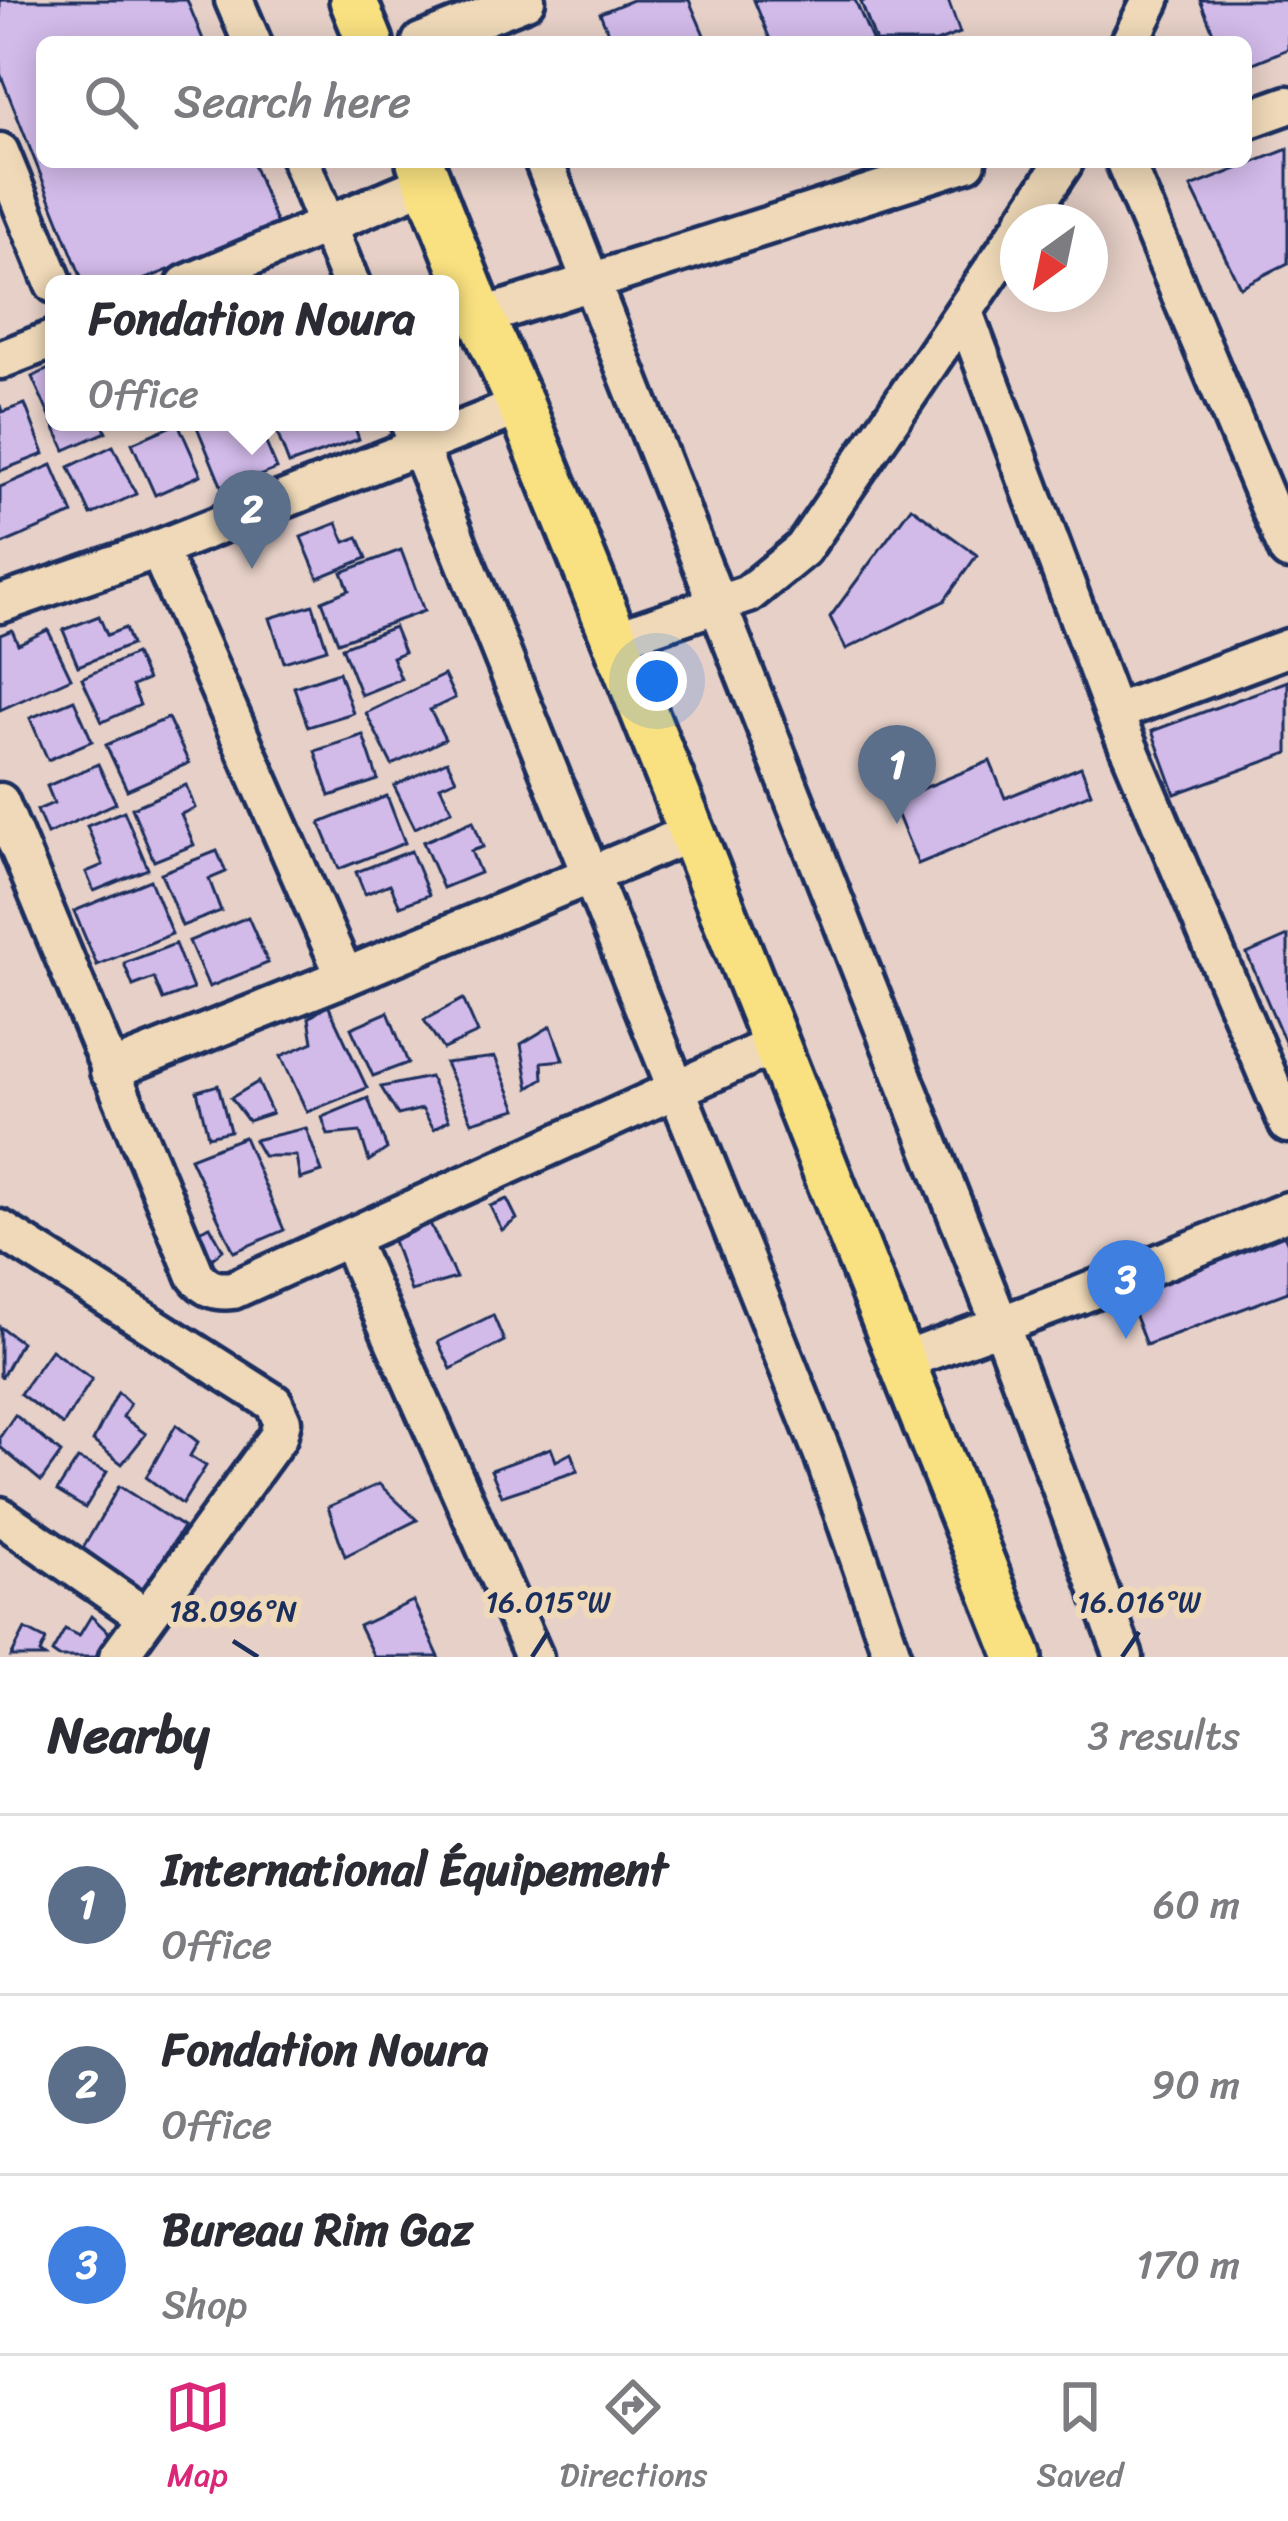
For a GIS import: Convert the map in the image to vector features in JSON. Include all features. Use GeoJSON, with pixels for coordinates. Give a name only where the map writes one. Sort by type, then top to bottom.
{"type":"FeatureCollection","features":[{"type":"Feature","properties":{"kind":"main road"},"geometry":{"type":"LineString","coordinates":[[353,0],[368,36]]}},
{"type":"Feature","properties":{"kind":"main road"},"geometry":{"type":"LineString","coordinates":[[425,172],[1019,1657]]}},
{"type":"Feature","properties":{"kind":"street"},"geometry":{"type":"LineString","coordinates":[[235,0],[250,36]]}},
{"type":"Feature","properties":{"kind":"street"},"geometry":{"type":"LineString","coordinates":[[438,36],[526,0]]}},
{"type":"Feature","properties":{"kind":"street"},"geometry":{"type":"LineString","coordinates":[[1133,36],[1151,0]]}},
{"type":"Feature","properties":{"kind":"street"},"geometry":{"type":"LineString","coordinates":[[1252,118],[1288,105]]}},
{"type":"Feature","properties":{"kind":"street"},"geometry":{"type":"LineString","coordinates":[[0,152],[50,275]]}},
{"type":"Feature","properties":{"kind":"street"},"geometry":{"type":"LineString","coordinates":[[303,168],[347,275]]}},
{"type":"Feature","properties":{"kind":"street"},"geometry":{"type":"LineString","coordinates":[[546,168],[1000,1324],[1124,1657]]}},
{"type":"Feature","properties":{"kind":"street"},"geometry":{"type":"LineString","coordinates":[[481,317],[948,168]]}},
{"type":"Feature","properties":{"kind":"street"},"geometry":{"type":"LineString","coordinates":[[1036,204],[1060,168]]}},
{"type":"Feature","properties":{"kind":"street"},"geometry":{"type":"LineString","coordinates":[[1130,168],[1288,551]]}},
{"type":"Feature","properties":{"kind":"street"},"geometry":{"type":"LineString","coordinates":[[208,275],[327,225],[425,172]]}},
{"type":"Feature","properties":{"kind":"street"},"geometry":{"type":"LineString","coordinates":[[614,639],[748,594],[803,549],[1000,259]]}},
{"type":"Feature","properties":{"kind":"street"},"geometry":{"type":"LineString","coordinates":[[964,312],[1114,713],[1288,1124]]}},
{"type":"Feature","properties":{"kind":"street"},"geometry":{"type":"LineString","coordinates":[[0,360],[45,342]]}},
{"type":"Feature","properties":{"kind":"street"},"geometry":{"type":"LineString","coordinates":[[459,422],[521,406]]}},
{"type":"Feature","properties":{"kind":"street"},"geometry":{"type":"LineString","coordinates":[[0,604],[158,549],[414,434],[824,1457],[893,1657]]}},
{"type":"Feature","properties":{"kind":"street"},"geometry":{"type":"LineString","coordinates":[[158,549],[345,977]]}},
{"type":"Feature","properties":{"kind":"street"},"geometry":{"type":"LineString","coordinates":[[1114,713],[1288,649]]}},
{"type":"Feature","properties":{"kind":"street"},"geometry":{"type":"LineString","coordinates":[[0,802],[203,1285],[233,1290],[774,1045]]}},
{"type":"Feature","properties":{"kind":"street"},"geometry":{"type":"LineString","coordinates":[[109,1070],[691,833]]}},
{"type":"Feature","properties":{"kind":"street"},"geometry":{"type":"LineString","coordinates":[[900,1362],[1288,1211]]}},
{"type":"Feature","properties":{"kind":"street"},"geometry":{"type":"LineString","coordinates":[[349,1239],[534,1657]]}},
{"type":"Feature","properties":{"kind":"street"},"geometry":{"type":"LineString","coordinates":[[5,1242],[274,1403],[282,1421],[278,1437],[118,1657]]}},
{"type":"Feature","properties":{"kind":"street"},"geometry":{"type":"LineString","coordinates":[[0,1516],[146,1617]]}},
{"type":"Feature","properties":{"kind":"building"},"geometry":{"type":"Polygon","coordinates":[[[0,0],[187,0],[202,36],[36,36],[36,163],[0,73],[0,0]]]}},
{"type":"Feature","properties":{"kind":"building"},"geometry":{"type":"Polygon","coordinates":[[[632,0],[689,0],[704,36],[610,36],[600,13],[632,0]]]}},
{"type":"Feature","properties":{"kind":"building"},"geometry":{"type":"Polygon","coordinates":[[[754,0],[855,0],[870,36],[769,36],[754,0]]]}},
{"type":"Feature","properties":{"kind":"building"},"geometry":{"type":"Polygon","coordinates":[[[948,0],[960,33],[874,36],[861,2],[948,0]]]}},
{"type":"Feature","properties":{"kind":"building"},"geometry":{"type":"Polygon","coordinates":[[[1200,0],[1288,0],[1288,49],[1252,64],[1252,36],[1215,36],[1200,0]]]}},
{"type":"Feature","properties":{"kind":"building"},"geometry":{"type":"Polygon","coordinates":[[[1288,149],[1288,263],[1240,287],[1191,187],[1240,168],[1252,168],[1252,163],[1288,149]]]}},
{"type":"Feature","properties":{"kind":"building"},"geometry":{"type":"Polygon","coordinates":[[[38,168],[254,168],[278,227],[156,275],[80,275],[38,168]]]}},
{"type":"Feature","properties":{"kind":"building"},"geometry":{"type":"Polygon","coordinates":[[[45,371],[45,406],[32,377],[45,371]]]}},
{"type":"Feature","properties":{"kind":"building"},"geometry":{"type":"Polygon","coordinates":[[[25,404],[44,454],[0,471],[0,405],[2,412],[25,404]]]}},
{"type":"Feature","properties":{"kind":"building"},"geometry":{"type":"Polygon","coordinates":[[[56,431],[106,431],[106,432],[65,450],[56,431]]]}},
{"type":"Feature","properties":{"kind":"building"},"geometry":{"type":"Polygon","coordinates":[[[160,431],[182,431],[201,475],[155,495],[132,443],[160,431]]]}},
{"type":"Feature","properties":{"kind":"building"},"geometry":{"type":"Polygon","coordinates":[[[199,431],[261,431],[277,469],[223,490],[199,431]]]}},
{"type":"Feature","properties":{"kind":"building"},"geometry":{"type":"Polygon","coordinates":[[[276,431],[356,431],[359,439],[289,464],[276,431]]]}},
{"type":"Feature","properties":{"kind":"building"},"geometry":{"type":"Polygon","coordinates":[[[113,446],[136,494],[91,515],[69,467],[113,446]]]}},
{"type":"Feature","properties":{"kind":"building"},"geometry":{"type":"Polygon","coordinates":[[[52,465],[73,514],[0,545],[0,487],[52,465]]]}},
{"type":"Feature","properties":{"kind":"building"},"geometry":{"type":"Polygon","coordinates":[[[911,507],[977,555],[944,601],[846,649],[830,617],[911,507]]]}},
{"type":"Feature","properties":{"kind":"building"},"geometry":{"type":"Polygon","coordinates":[[[337,523],[345,542],[358,537],[367,558],[318,578],[301,537],[337,523]]]}},
{"type":"Feature","properties":{"kind":"building"},"geometry":{"type":"Polygon","coordinates":[[[401,550],[424,611],[338,642],[322,601],[349,590],[342,572],[401,550]]]}},
{"type":"Feature","properties":{"kind":"building"},"geometry":{"type":"Polygon","coordinates":[[[313,605],[327,649],[284,662],[270,618],[313,605]]]}},
{"type":"Feature","properties":{"kind":"building"},"geometry":{"type":"Polygon","coordinates":[[[99,616],[107,635],[125,628],[131,645],[78,666],[63,630],[99,616]]]}},
{"type":"Feature","properties":{"kind":"building"},"geometry":{"type":"Polygon","coordinates":[[[394,627],[404,652],[392,657],[401,679],[361,695],[342,647],[394,627]]]}},
{"type":"Feature","properties":{"kind":"building"},"geometry":{"type":"Polygon","coordinates":[[[12,630],[18,644],[48,630],[71,678],[0,710],[0,635],[12,630]]]}},
{"type":"Feature","properties":{"kind":"building"},"geometry":{"type":"Polygon","coordinates":[[[135,654],[147,680],[132,686],[140,705],[102,722],[82,678],[135,654]]]}},
{"type":"Feature","properties":{"kind":"building"},"geometry":{"type":"Polygon","coordinates":[[[339,672],[353,713],[308,727],[294,687],[339,672]]]}},
{"type":"Feature","properties":{"kind":"building"},"geometry":{"type":"Polygon","coordinates":[[[444,675],[455,698],[430,710],[445,739],[392,765],[366,713],[444,675]]]}},
{"type":"Feature","properties":{"kind":"building"},"geometry":{"type":"Polygon","coordinates":[[[1288,681],[1288,753],[1175,794],[1152,731],[1288,681]]]}},
{"type":"Feature","properties":{"kind":"building"},"geometry":{"type":"Polygon","coordinates":[[[74,700],[92,741],[48,760],[30,718],[74,700]]]}},
{"type":"Feature","properties":{"kind":"building"},"geometry":{"type":"Polygon","coordinates":[[[168,718],[189,763],[127,790],[106,745],[168,718]]]}},
{"type":"Feature","properties":{"kind":"building"},"geometry":{"type":"Polygon","coordinates":[[[363,735],[378,780],[330,796],[315,751],[363,735]]]}},
{"type":"Feature","properties":{"kind":"building"},"geometry":{"type":"Polygon","coordinates":[[[447,761],[456,779],[440,786],[452,810],[415,828],[394,786],[447,761]]]}},
{"type":"Feature","properties":{"kind":"building"},"geometry":{"type":"Polygon","coordinates":[[[990,761],[1005,798],[1081,767],[1091,793],[918,864],[892,801],[990,761]]]}},
{"type":"Feature","properties":{"kind":"building"},"geometry":{"type":"Polygon","coordinates":[[[98,764],[116,803],[47,834],[37,810],[54,803],[47,786],[98,764]]]}},
{"type":"Feature","properties":{"kind":"building"},"geometry":{"type":"Polygon","coordinates":[[[186,785],[195,808],[181,814],[194,845],[154,861],[132,808],[186,785]]]}},
{"type":"Feature","properties":{"kind":"building"},"geometry":{"type":"Polygon","coordinates":[[[387,796],[405,843],[339,869],[320,823],[387,796]]]}},
{"type":"Feature","properties":{"kind":"building"},"geometry":{"type":"Polygon","coordinates":[[[124,811],[148,869],[94,891],[86,872],[103,865],[87,826],[124,811]]]}},
{"type":"Feature","properties":{"kind":"building"},"geometry":{"type":"Polygon","coordinates":[[[473,821],[483,847],[471,851],[480,873],[443,888],[423,842],[473,821]]]}},
{"type":"Feature","properties":{"kind":"building"},"geometry":{"type":"Polygon","coordinates":[[[217,851],[226,872],[209,879],[221,911],[182,926],[161,873],[217,851]]]}},
{"type":"Feature","properties":{"kind":"building"},"geometry":{"type":"Polygon","coordinates":[[[411,851],[429,895],[400,906],[390,884],[365,894],[356,872],[411,851]]]}},
{"type":"Feature","properties":{"kind":"building"},"geometry":{"type":"Polygon","coordinates":[[[150,880],[172,934],[97,965],[74,911],[150,880]]]}},
{"type":"Feature","properties":{"kind":"building"},"geometry":{"type":"Polygon","coordinates":[[[248,917],[268,963],[209,987],[189,941],[248,917]]]}},
{"type":"Feature","properties":{"kind":"building"},"geometry":{"type":"Polygon","coordinates":[[[1288,936],[1288,1049],[1247,954],[1288,936]]]}},
{"type":"Feature","properties":{"kind":"building"},"geometry":{"type":"Polygon","coordinates":[[[175,944],[193,989],[163,1000],[154,978],[133,986],[124,963],[175,944]]]}},
{"type":"Feature","properties":{"kind":"building"},"geometry":{"type":"Polygon","coordinates":[[[463,999],[478,1033],[443,1049],[424,1020],[463,999]]]}},
{"type":"Feature","properties":{"kind":"building"},"geometry":{"type":"Polygon","coordinates":[[[328,1005],[367,1088],[307,1112],[281,1056],[313,1042],[309,1018],[328,1005]]]}},
{"type":"Feature","properties":{"kind":"building"},"geometry":{"type":"Polygon","coordinates":[[[388,1012],[408,1063],[373,1076],[351,1028],[388,1012]]]}},
{"type":"Feature","properties":{"kind":"building"},"geometry":{"type":"Polygon","coordinates":[[[551,1026],[563,1060],[542,1062],[543,1079],[529,1088],[521,1044],[551,1026]]]}},
{"type":"Feature","properties":{"kind":"building"},"geometry":{"type":"Polygon","coordinates":[[[495,1057],[517,1109],[472,1122],[445,1063],[495,1057]]]}},
{"type":"Feature","properties":{"kind":"building"},"geometry":{"type":"Polygon","coordinates":[[[430,1077],[449,1120],[434,1129],[422,1109],[398,1115],[381,1087],[430,1077]]]}},
{"type":"Feature","properties":{"kind":"building"},"geometry":{"type":"Polygon","coordinates":[[[258,1082],[272,1113],[248,1121],[231,1098],[258,1082]]]}},
{"type":"Feature","properties":{"kind":"building"},"geometry":{"type":"Polygon","coordinates":[[[218,1085],[230,1131],[208,1136],[197,1091],[218,1085]]]}},
{"type":"Feature","properties":{"kind":"building"},"geometry":{"type":"Polygon","coordinates":[[[368,1098],[387,1149],[369,1161],[360,1132],[328,1135],[322,1117],[368,1098]]]}},
{"type":"Feature","properties":{"kind":"building"},"geometry":{"type":"Polygon","coordinates":[[[306,1128],[322,1172],[300,1179],[296,1156],[263,1156],[254,1140],[306,1128]]]}},
{"type":"Feature","properties":{"kind":"building"},"geometry":{"type":"Polygon","coordinates":[[[244,1137],[284,1230],[234,1252],[190,1158],[244,1137]]]}},
{"type":"Feature","properties":{"kind":"building"},"geometry":{"type":"Polygon","coordinates":[[[507,1199],[517,1219],[502,1230],[490,1206],[507,1199]]]}},
{"type":"Feature","properties":{"kind":"building"},"geometry":{"type":"Polygon","coordinates":[[[426,1215],[456,1278],[411,1291],[392,1238],[426,1215]]]}},
{"type":"Feature","properties":{"kind":"building"},"geometry":{"type":"Polygon","coordinates":[[[210,1226],[223,1250],[206,1264],[194,1233],[210,1226]]]}},
{"type":"Feature","properties":{"kind":"building"},"geometry":{"type":"Polygon","coordinates":[[[1283,1233],[1288,1244],[1288,1292],[1146,1345],[1125,1290],[1283,1233]]]}},
{"type":"Feature","properties":{"kind":"building"},"geometry":{"type":"Polygon","coordinates":[[[493,1315],[504,1341],[451,1369],[438,1342],[493,1315]]]}},
{"type":"Feature","properties":{"kind":"building"},"geometry":{"type":"Polygon","coordinates":[[[0,1327],[21,1342],[2,1377],[0,1376],[0,1327]]]}},
{"type":"Feature","properties":{"kind":"building"},"geometry":{"type":"Polygon","coordinates":[[[51,1350],[92,1379],[63,1425],[20,1394],[51,1350]]]}},
{"type":"Feature","properties":{"kind":"building"},"geometry":{"type":"Polygon","coordinates":[[[118,1392],[130,1404],[123,1417],[146,1434],[122,1464],[93,1441],[118,1392]]]}},
{"type":"Feature","properties":{"kind":"building"},"geometry":{"type":"Polygon","coordinates":[[[15,1415],[61,1453],[41,1481],[0,1447],[0,1437],[15,1415]]]}},
{"type":"Feature","properties":{"kind":"building"},"geometry":{"type":"Polygon","coordinates":[[[176,1425],[198,1442],[190,1456],[206,1466],[182,1504],[146,1477],[176,1425]]]}},
{"type":"Feature","properties":{"kind":"building"},"geometry":{"type":"Polygon","coordinates":[[[551,1448],[556,1461],[571,1453],[578,1471],[502,1496],[491,1470],[551,1448]]]}},
{"type":"Feature","properties":{"kind":"building"},"geometry":{"type":"Polygon","coordinates":[[[78,1459],[107,1472],[85,1508],[57,1491],[78,1459]]]}},
{"type":"Feature","properties":{"kind":"building"},"geometry":{"type":"Polygon","coordinates":[[[379,1484],[417,1520],[345,1556],[328,1507],[379,1484]]]}},
{"type":"Feature","properties":{"kind":"building"},"geometry":{"type":"Polygon","coordinates":[[[119,1486],[183,1527],[138,1598],[79,1555],[119,1486]]]}},
{"type":"Feature","properties":{"kind":"building"},"geometry":{"type":"Polygon","coordinates":[[[413,1601],[439,1657],[374,1657],[359,1626],[413,1601]]]}},
{"type":"Feature","properties":{"kind":"building"},"geometry":{"type":"Polygon","coordinates":[[[91,1616],[110,1634],[95,1657],[59,1657],[52,1652],[65,1629],[79,1636],[91,1616]]]}},
{"type":"Feature","properties":{"kind":"building"},"geometry":{"type":"Polygon","coordinates":[[[25,1629],[46,1640],[40,1653],[45,1657],[11,1657],[25,1629]]]}},
{"type":"Feature","properties":{"kind":"place","name":"Fondation Noura"},"geometry":{"type":"Point","coordinates":[252,569]}},
{"type":"Feature","properties":{"kind":"place","name":"International Équipement"},"geometry":{"type":"Point","coordinates":[897,824]}},
{"type":"Feature","properties":{"kind":"place","name":"Bureau Rim Gaz"},"geometry":{"type":"Point","coordinates":[1126,1339]}}]}
